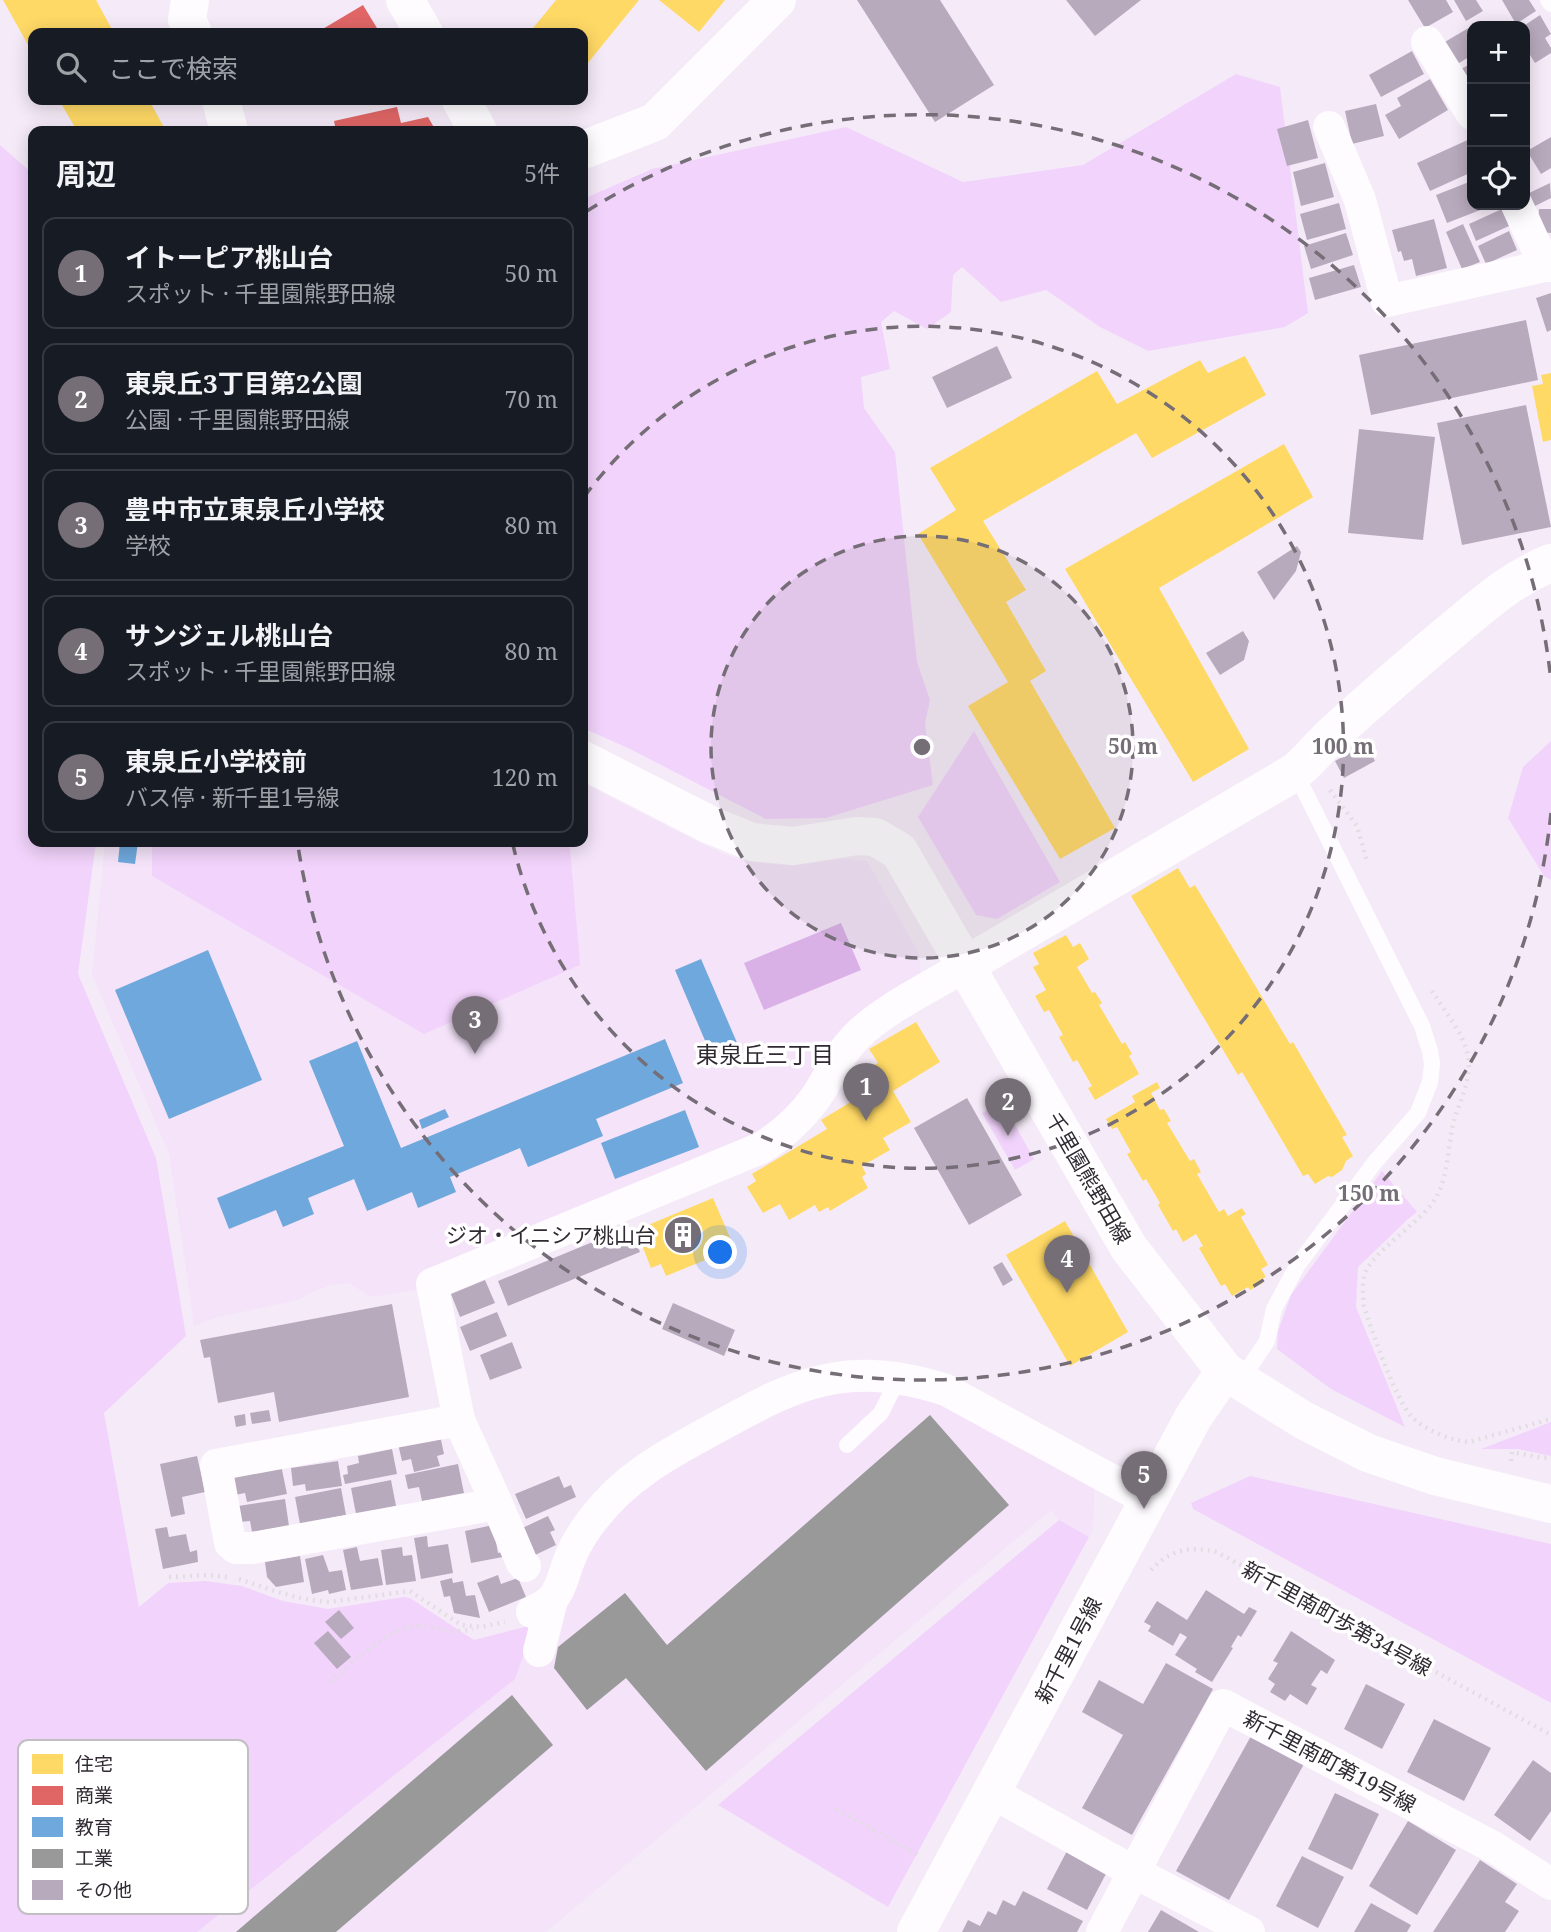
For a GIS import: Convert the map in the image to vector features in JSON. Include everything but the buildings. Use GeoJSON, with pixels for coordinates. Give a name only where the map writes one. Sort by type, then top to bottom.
{"type":"FeatureCollection","features":[{"type":"Feature","properties":{"kind":"street"},"geometry":{"type":"LineString","coordinates":[[190,0],[187,20],[191,28]]}},
{"type":"Feature","properties":{"kind":"street"},"geometry":{"type":"LineString","coordinates":[[405,0],[421,28]]}},
{"type":"Feature","properties":{"kind":"street"},"geometry":{"type":"LineString","coordinates":[[588,148],[655,122],[777,0]]}},
{"type":"Feature","properties":{"kind":"street"},"geometry":{"type":"LineString","coordinates":[[1427,42],[1467,106]]}},
{"type":"Feature","properties":{"kind":"street"},"geometry":{"type":"LineString","coordinates":[[222,105],[228,126]]}},
{"type":"Feature","properties":{"kind":"street"},"geometry":{"type":"LineString","coordinates":[[464,105],[475,126]]}},
{"type":"Feature","properties":{"kind":"street"},"geometry":{"type":"LineString","coordinates":[[1329,127],[1360,200],[1387,301],[1548,266],[1520,210]]}},
{"type":"Feature","properties":{"kind":"street"},"geometry":{"type":"LineString","coordinates":[[539,1651],[537,1596],[458,1420],[432,1284],[761,1148],[776,1139],[816,1097],[839,1056],[858,1034],[967,965],[1295,772],[1330,736],[1397,676],[1497,593],[1521,576],[1551,563]]}},
{"type":"Feature","properties":{"kind":"street","name":"千里園熊野田線"},"geometry":{"type":"LineString","coordinates":[[588,763],[710,825],[752,842],[793,846],[858,836],[875,837],[899,851],[1129,1248],[1233,1376],[1303,1420],[1367,1453],[1436,1476],[1551,1504]]}},
{"type":"Feature","properties":{"kind":"street","name":"新千里1号線"},"geometry":{"type":"LineString","coordinates":[[916,1932],[1194,1416],[1233,1376]]}},
{"type":"Feature","properties":{"kind":"street"},"geometry":{"type":"LineString","coordinates":[[537,1596],[593,1518],[634,1476],[744,1413],[802,1385],[839,1377],[898,1379],[924,1383],[954,1394],[1148,1500]]}},
{"type":"Feature","properties":{"kind":"street"},"geometry":{"type":"LineString","coordinates":[[458,1420],[216,1465],[227,1534],[235,1559],[265,1546],[497,1504]]}},
{"type":"Feature","properties":{"kind":"street","name":"新千里南町第19号線"},"geometry":{"type":"LineString","coordinates":[[1102,1932],[1223,1704],[1493,1847],[1551,1884]]}},
{"type":"Feature","properties":{"kind":"street"},"geometry":{"type":"LineString","coordinates":[[991,1792],[1134,1872],[1249,1932]]}},
{"type":"Feature","properties":{"kind":"lane"},"geometry":{"type":"LineString","coordinates":[[1548,0],[1551,5]]}},
{"type":"Feature","properties":{"kind":"lane"},"geometry":{"type":"LineString","coordinates":[[1233,1376],[1266,1341],[1274,1309],[1287,1283],[1375,1162],[1418,1113],[1431,1073],[1430,1051],[1422,1026],[1295,772]]}},
{"type":"Feature","properties":{"kind":"lane"},"geometry":{"type":"LineString","coordinates":[[847,1445],[881,1413],[898,1379]]}},
{"type":"Feature","properties":{"kind":"path"},"geometry":{"type":"LineString","coordinates":[[1469,1443],[1551,1419]]}},
{"type":"Feature","properties":{"kind":"path"},"geometry":{"type":"LineString","coordinates":[[1517,1462],[1511,1462],[1512,1452],[1551,1457]]}},
{"type":"Feature","properties":{"kind":"path","name":"新千里南町歩第34号線"},"geometry":{"type":"LineString","coordinates":[[1149,1572],[1172,1552],[1199,1548],[1217,1552],[1551,1735]]}},
{"type":"Feature","properties":{"kind":"path"},"geometry":{"type":"LineString","coordinates":[[169,1577],[233,1577],[272,1592],[329,1602],[410,1591],[461,1625],[481,1627]]}},
{"type":"Feature","properties":{"kind":"path"},"geometry":{"type":"LineString","coordinates":[[330,1682],[392,1632],[420,1626],[458,1633],[510,1621],[537,1596]]}},
{"type":"Feature","properties":{"kind":"path"},"geometry":{"type":"LineString","coordinates":[[836,1810],[948,1872]]}},
{"type":"Feature","properties":{"kind":"shaded area"},"geometry":{"type":"Polygon","coordinates":[[[1236,74],[1280,87],[1308,313],[1285,327],[1148,351],[1100,327],[1046,290],[1001,302],[962,267],[953,275],[951,312],[927,329],[894,311],[881,322],[890,369],[861,377],[864,408],[895,452],[917,662],[930,700],[925,723],[933,785],[826,818],[766,819],[588,730],[588,197],[652,169],[846,127],[963,182],[1083,165],[1236,74]]]}},
{"type":"Feature","properties":{"kind":"shaded area"},"geometry":{"type":"Polygon","coordinates":[[[0,145],[28,170],[28,847],[95,847],[78,974],[156,1158],[186,1336],[104,1413],[139,1607],[168,1583],[205,1581],[242,1586],[283,1601],[328,1609],[410,1598],[474,1640],[532,1625],[533,1627],[515,1679],[248,1891],[248,1740],[18,1740],[18,1914],[220,1914],[197,1932],[0,1932],[0,145]]]}},
{"type":"Feature","properties":{"kind":"shaded area"},"geometry":{"type":"Polygon","coordinates":[[[974,731],[1060,882],[997,919],[976,915],[918,817],[974,731]]]}},
{"type":"Feature","properties":{"kind":"shaded area"},"geometry":{"type":"Polygon","coordinates":[[[1551,741],[1551,880],[1544,876],[1508,818],[1523,767],[1551,741]]]}},
{"type":"Feature","properties":{"kind":"shaded area"},"geometry":{"type":"Polygon","coordinates":[[[588,786],[698,842],[726,855],[751,862],[793,866],[840,859],[867,861],[919,953],[921,977],[841,1032],[783,1114],[749,1139],[418,1275],[420,1289],[368,1296],[350,1283],[332,1285],[298,1300],[214,1318],[194,1326],[169,1154],[92,975],[105,847],[588,847],[588,786]]]}},
{"type":"Feature","properties":{"kind":"shaded area"},"geometry":{"type":"Polygon","coordinates":[[[152,847],[568,847],[580,965],[424,1034],[152,876],[152,847]]]}},
{"type":"Feature","properties":{"kind":"shaded area"},"geometry":{"type":"Polygon","coordinates":[[[841,923],[861,970],[764,1010],[744,963],[841,923]]]}},
{"type":"Feature","properties":{"kind":"shaded area"},"geometry":{"type":"Polygon","coordinates":[[[1002,1102],[1034,1159],[1015,1170],[982,1113],[1002,1102]]]}},
{"type":"Feature","properties":{"kind":"shaded area"},"geometry":{"type":"Polygon","coordinates":[[[1382,1171],[1417,1212],[1358,1267],[1356,1307],[1405,1427],[1331,1389],[1277,1349],[1278,1331],[1291,1295],[1382,1171]]]}},
{"type":"Feature","properties":{"kind":"shaded area"},"geometry":{"type":"Polygon","coordinates":[[[878,1388],[941,1401],[1095,1484],[1093,1529],[1089,1537],[1059,1520],[1051,1510],[546,1932],[197,1932],[220,1914],[248,1914],[248,1891],[514,1679],[526,1648],[615,1511],[658,1476],[806,1397],[878,1388]]]}},
{"type":"Feature","properties":{"kind":"shaded area"},"geometry":{"type":"Polygon","coordinates":[[[1551,1422],[1551,1456],[1518,1449],[1481,1449],[1551,1422]]]}},
{"type":"Feature","properties":{"kind":"shaded area"},"geometry":{"type":"Polygon","coordinates":[[[1250,1476],[1551,1544],[1551,1703],[1193,1509],[1191,1503],[1250,1476]]]}},
{"type":"Feature","properties":{"kind":"shaded area"},"geometry":{"type":"Polygon","coordinates":[[[1059,1520],[1089,1537],[888,1907],[718,1805],[1059,1520]]]}},
{"type":"Feature","properties":{"kind":"place","name":"豊中市立東泉丘小学校"},"geometry":{"type":"Point","coordinates":[475,1054]}},
{"type":"Feature","properties":{"kind":"place","name":"イトーピア桃山台"},"geometry":{"type":"Point","coordinates":[866,1121]}},
{"type":"Feature","properties":{"kind":"place","name":"東泉丘3丁目第2公園"},"geometry":{"type":"Point","coordinates":[1008,1136]}},
{"type":"Feature","properties":{"kind":"place","name":"ジオ・イニシア桃山台"},"geometry":{"type":"Point","coordinates":[683,1235]}},
{"type":"Feature","properties":{"kind":"place","name":"サンジェル桃山台"},"geometry":{"type":"Point","coordinates":[1067,1293]}},
{"type":"Feature","properties":{"kind":"place","name":"東泉丘小学校前"},"geometry":{"type":"Point","coordinates":[1144,1509]}},
{"type":"Feature","properties":{"kind":"district","name":"東泉丘三丁目"},"geometry":{"type":"Point","coordinates":[765,1054]}}]}
